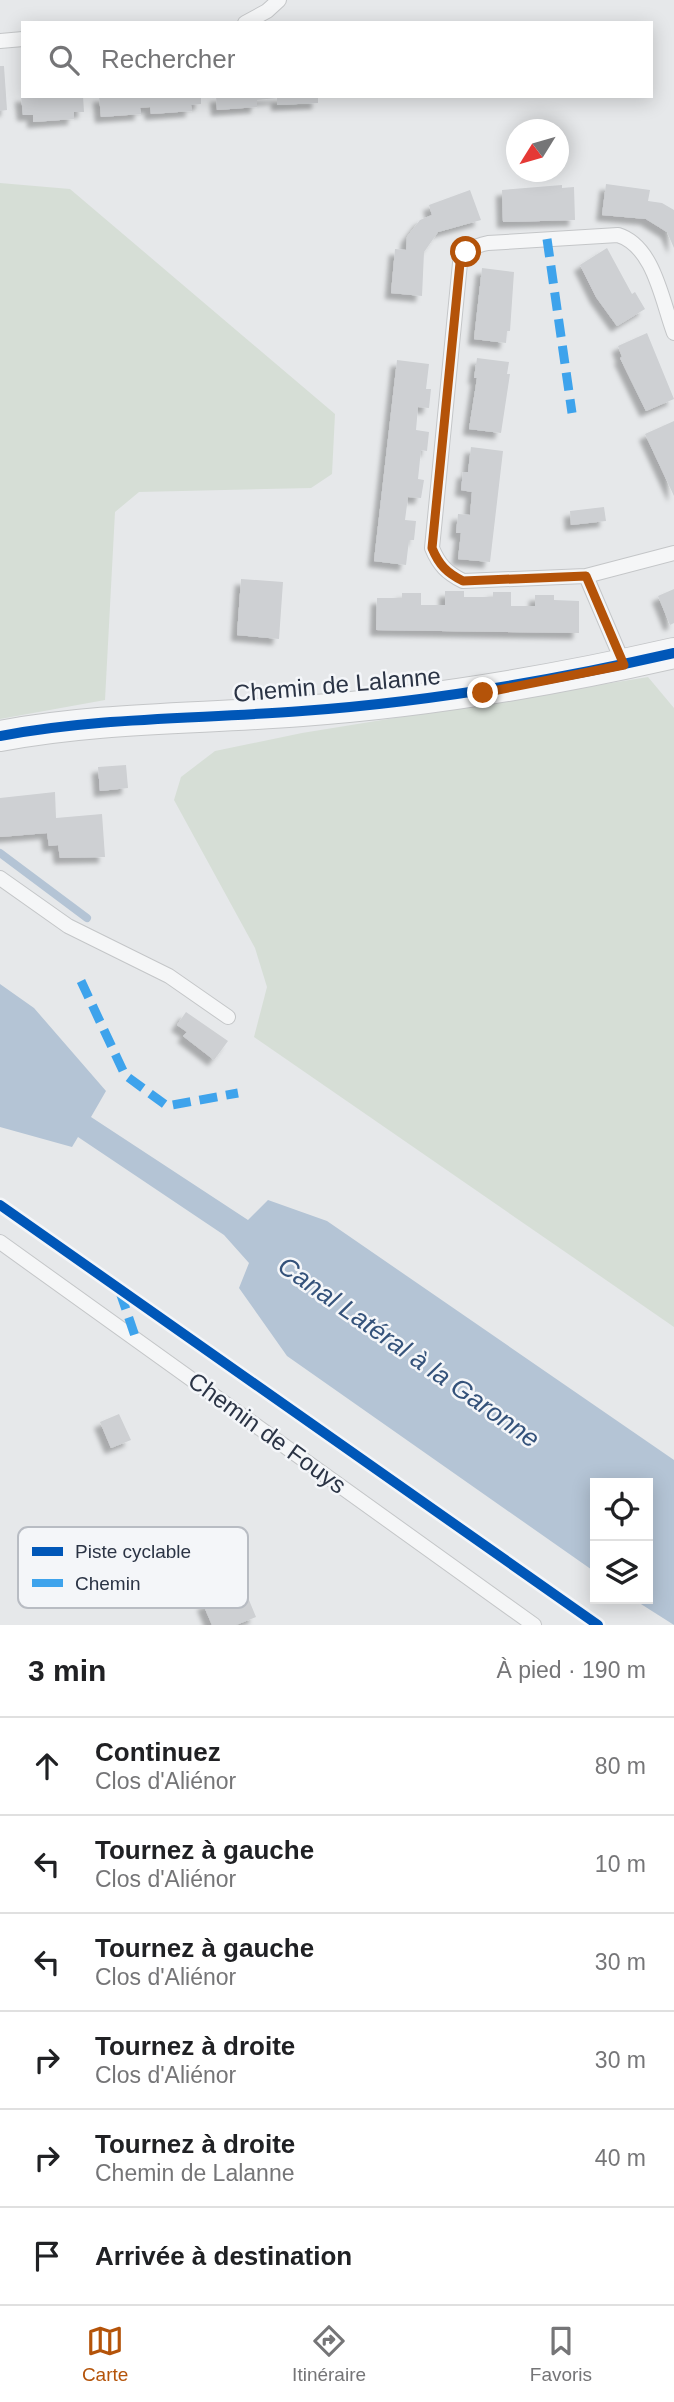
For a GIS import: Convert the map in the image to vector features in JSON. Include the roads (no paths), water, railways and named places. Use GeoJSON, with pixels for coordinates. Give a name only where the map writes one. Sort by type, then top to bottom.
{"type":"FeatureCollection","features":[{"type":"Feature","properties":{"kind":"street","name":"Chemin de Lalanne"},"geometry":{"type":"LineString","coordinates":[[0,737],[57,725],[303,711],[483,693],[674,653]]}},
{"type":"Feature","properties":{"kind":"lane"},"geometry":{"type":"LineString","coordinates":[[249,21],[267,11],[279,0]]}},
{"type":"Feature","properties":{"kind":"lane"},"geometry":{"type":"LineString","coordinates":[[0,41],[21,39]]}},
{"type":"Feature","properties":{"kind":"lane"},"geometry":{"type":"LineString","coordinates":[[674,333],[649,264],[640,246],[628,238],[618,235],[488,243],[475,246],[466,252],[460,263],[432,548],[437,562],[448,573],[463,581],[586,576],[674,554]]}},
{"type":"Feature","properties":{"kind":"lane"},"geometry":{"type":"LineString","coordinates":[[586,576],[624,665]]}},
{"type":"Feature","properties":{"kind":"lane"},"geometry":{"type":"LineString","coordinates":[[0,878],[68,926],[169,976],[228,1017]]}},
{"type":"Feature","properties":{"kind":"lane","name":"Chemin de Fouys"},"geometry":{"type":"LineString","coordinates":[[0,1242],[534,1625]]}},
{"type":"Feature","properties":{"kind":"water","name":"Canal Latéral à la Garonne"},"geometry":{"type":"Polygon","coordinates":[[[0,984],[34,1008],[106,1091],[91,1117],[248,1220],[268,1200],[327,1221],[674,1460],[674,1625],[641,1604],[653,1604],[653,1478],[590,1478],[590,1568],[287,1356],[239,1288],[249,1263],[224,1235],[78,1137],[72,1147],[0,1127],[0,984]]]}},
{"type":"Feature","properties":{"kind":"waterway"},"geometry":{"type":"LineString","coordinates":[[0,853],[87,918]]}}]}
